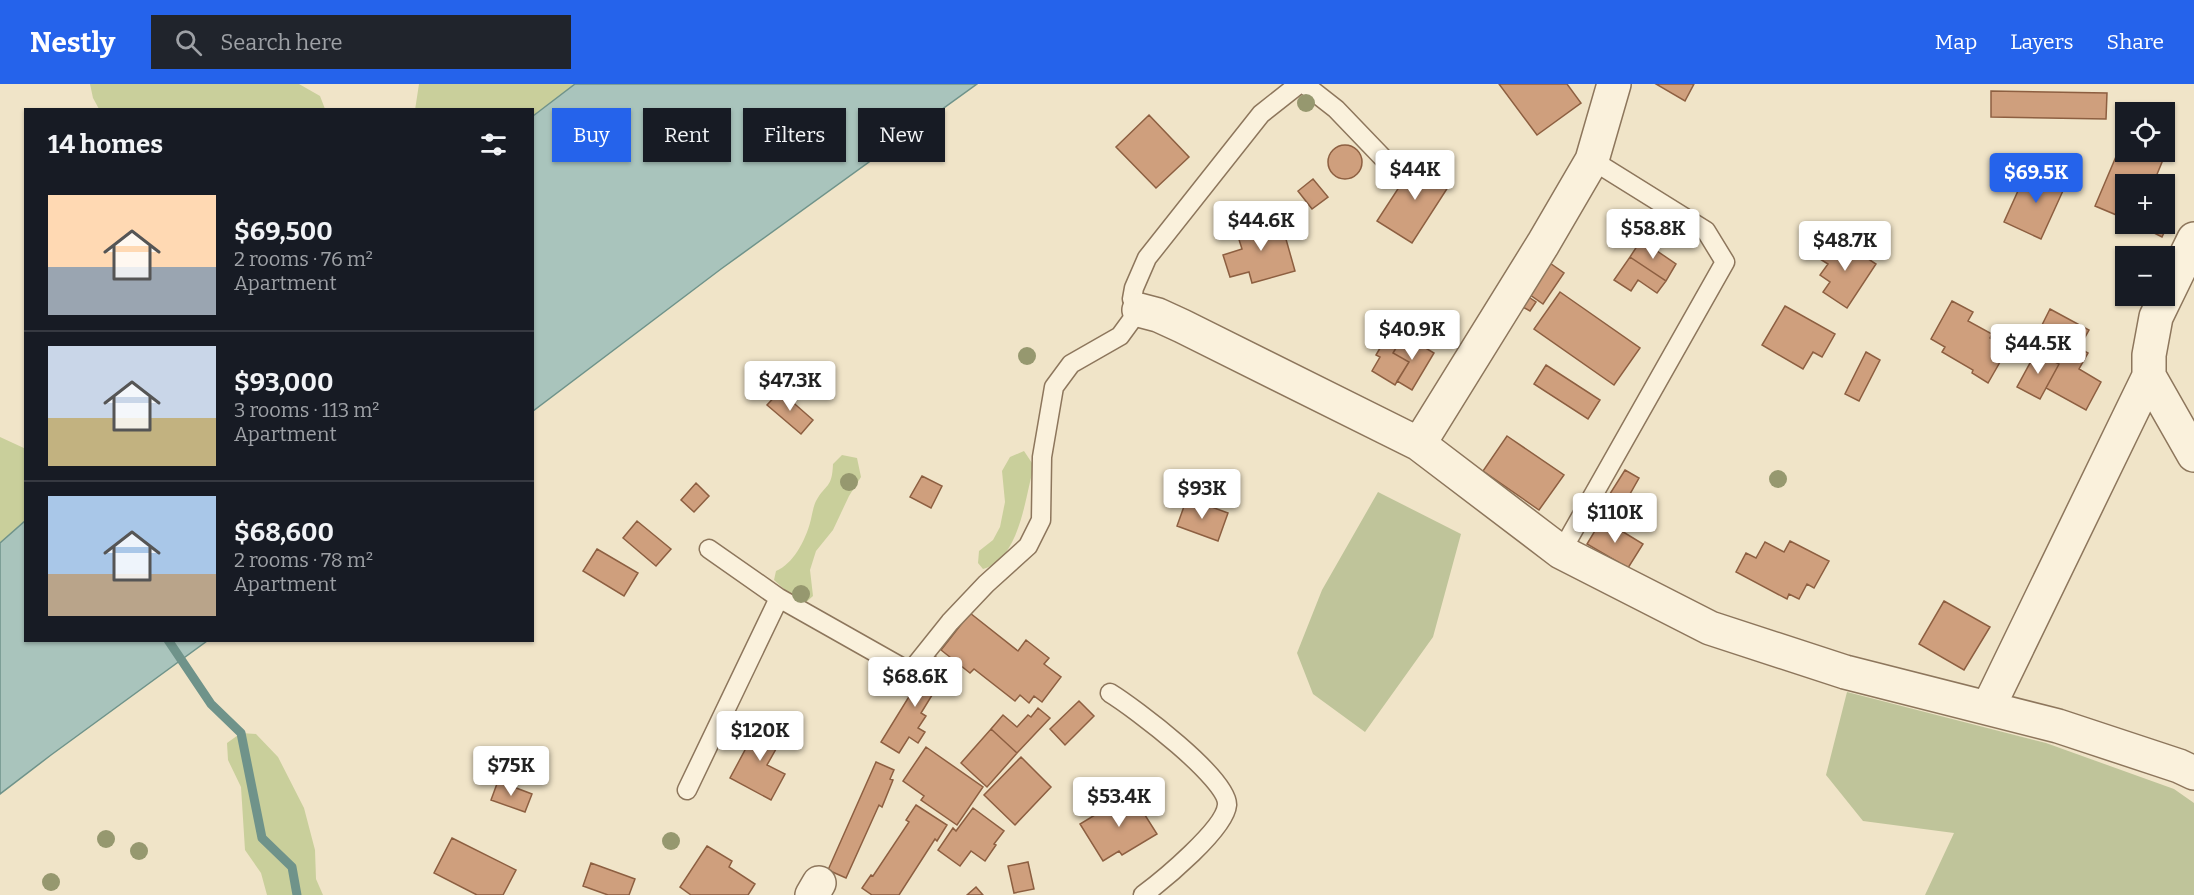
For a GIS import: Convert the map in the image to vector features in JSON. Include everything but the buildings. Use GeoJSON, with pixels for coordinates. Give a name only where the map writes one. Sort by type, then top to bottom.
{"type":"FeatureCollection","features":[{"type":"Feature","properties":{"kind":"street"},"geometry":{"type":"LineString","coordinates":[[1419,444],[1543,244],[1592,160],[1614,84]]}},
{"type":"Feature","properties":{"kind":"street"},"geometry":{"type":"LineString","coordinates":[[1988,708],[2149,376],[2149,355],[2156,317],[2194,240]]}},
{"type":"Feature","properties":{"kind":"street"},"geometry":{"type":"LineString","coordinates":[[1138,310],[1158,315],[1182,326],[1419,444],[1561,552],[1710,628],[1845,672],[2058,726],[2194,773]]}},
{"type":"Feature","properties":{"kind":"street"},"geometry":{"type":"LineString","coordinates":[[2149,376],[2194,455]]}},
{"type":"Feature","properties":{"kind":"lane"},"geometry":{"type":"LineString","coordinates":[[709,549],[779,598],[910,672],[950,621],[1028,546],[1041,520],[1042,458],[1054,387],[1071,364],[1120,336],[1138,310],[1132,299],[1134,288],[1147,258],[1261,114],[1299,84]]}},
{"type":"Feature","properties":{"kind":"lane"},"geometry":{"type":"LineString","coordinates":[[1304,84],[1336,109],[1385,160]]}},
{"type":"Feature","properties":{"kind":"lane"},"geometry":{"type":"LineString","coordinates":[[1561,552],[1725,262],[1706,231],[1592,160]]}},
{"type":"Feature","properties":{"kind":"lane"},"geometry":{"type":"LineString","coordinates":[[687,790],[779,598]]}},
{"type":"Feature","properties":{"kind":"lane"},"geometry":{"type":"LineString","coordinates":[[1110,693],[1127,703],[1179,744],[1226,794],[1227,807],[1215,828],[1173,872],[1143,895]]}},
{"type":"Feature","properties":{"kind":"green space"},"geometry":{"type":"Polygon","coordinates":[[[90,84],[299,84],[320,96],[325,108],[98,108],[93,98],[90,84]]]}},
{"type":"Feature","properties":{"kind":"green space"},"geometry":{"type":"Polygon","coordinates":[[[419,84],[575,84],[534,115],[534,108],[415,108],[419,84]]]}},
{"type":"Feature","properties":{"kind":"green space"},"geometry":{"type":"Polygon","coordinates":[[[0,437],[24,448],[24,522],[0,543],[0,437]]]}},
{"type":"Feature","properties":{"kind":"green space"},"geometry":{"type":"Polygon","coordinates":[[[1024,451],[1034,466],[1019,525],[1005,553],[995,563],[983,569],[978,563],[979,551],[993,540],[1000,527],[1005,502],[1002,471],[1010,457],[1024,451]]]}},
{"type":"Feature","properties":{"kind":"green space"},"geometry":{"type":"Polygon","coordinates":[[[842,455],[857,458],[861,477],[833,530],[816,551],[810,570],[813,596],[804,604],[774,580],[776,571],[788,563],[802,544],[816,501],[830,482],[833,464],[842,455]]]}},
{"type":"Feature","properties":{"kind":"green space"},"geometry":{"type":"Polygon","coordinates":[[[1378,492],[1461,534],[1433,637],[1365,732],[1313,694],[1297,653],[1322,590],[1378,492]]]}},
{"type":"Feature","properties":{"kind":"green space"},"geometry":{"type":"Polygon","coordinates":[[[1847,692],[2046,743],[2174,789],[2194,803],[2194,895],[1925,895],[1954,833],[1863,821],[1826,775],[1847,692]]]}},
{"type":"Feature","properties":{"kind":"green space"},"geometry":{"type":"Polygon","coordinates":[[[241,733],[256,734],[278,757],[304,808],[315,850],[316,879],[323,895],[267,895],[261,873],[245,850],[241,787],[228,760],[227,743],[241,733]]]}},
{"type":"Feature","properties":{"kind":"water"},"geometry":{"type":"Polygon","coordinates":[[[575,84],[977,84],[944,108],[858,108],[858,162],[869,162],[721,269],[534,410],[534,115],[575,84]]]}},
{"type":"Feature","properties":{"kind":"water"},"geometry":{"type":"Polygon","coordinates":[[[24,522],[24,642],[206,642],[0,794],[0,543],[24,522]]]}},
{"type":"Feature","properties":{"kind":"waterway"},"geometry":{"type":"LineString","coordinates":[[169,642],[211,704],[241,733],[262,838],[292,867],[297,895]]}}]}
